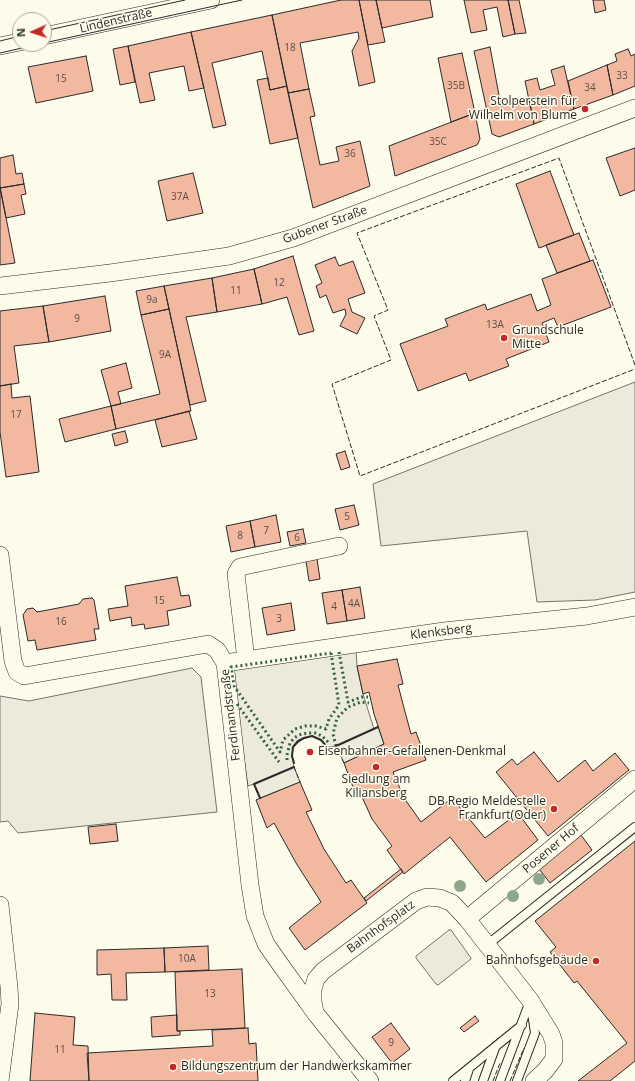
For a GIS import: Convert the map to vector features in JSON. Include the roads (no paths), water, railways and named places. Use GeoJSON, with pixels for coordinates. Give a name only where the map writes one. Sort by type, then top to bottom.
{"type":"FeatureCollection","features":[{"type":"Feature","properties":{"kind":"street","name":"Lindenstraße"},"geometry":{"type":"LineString","coordinates":[[52,34],[211,0]]}},
{"type":"Feature","properties":{"kind":"street"},"geometry":{"type":"LineString","coordinates":[[0,46],[12,44]]}},
{"type":"Feature","properties":{"kind":"street","name":"Gubener Straße"},"geometry":{"type":"LineString","coordinates":[[0,286],[110,273],[229,256],[293,238],[635,108]]}},
{"type":"Feature","properties":{"kind":"street"},"geometry":{"type":"LineString","coordinates":[[246,660],[236,574],[240,567],[339,546]]}},
{"type":"Feature","properties":{"kind":"street","name":"Ferdinandstraße"},"geometry":{"type":"LineString","coordinates":[[0,556],[13,661],[17,672],[24,676],[208,644],[217,650],[225,663],[250,885],[255,916],[266,944],[316,1014]]}},
{"type":"Feature","properties":{"kind":"street","name":"Klenksberg"},"geometry":{"type":"LineString","coordinates":[[225,663],[444,631],[587,616],[635,607]]}},
{"type":"Feature","properties":{"kind":"street","name":"Posener Hof"},"geometry":{"type":"LineString","coordinates":[[467,919],[635,780]]}},
{"type":"Feature","properties":{"kind":"street","name":"Bahnhofsplatz"},"geometry":{"type":"LineString","coordinates":[[316,1014],[313,1002],[313,989],[316,979],[324,970],[416,901],[427,897],[440,898],[452,903],[467,919],[530,1000],[551,1034],[554,1043],[554,1058],[550,1066],[534,1081]]}},
{"type":"Feature","properties":{"kind":"street"},"geometry":{"type":"LineString","coordinates":[[0,905],[10,1004],[0,1081]]}},
{"type":"Feature","properties":{"kind":"street"},"geometry":{"type":"LineString","coordinates":[[316,1014],[370,1081]]}},
{"type":"Feature","properties":{"kind":"lane"},"geometry":{"type":"LineString","coordinates":[[487,945],[635,827]]}},
{"type":"Feature","properties":{"kind":"lane"},"geometry":{"type":"LineString","coordinates":[[500,1081],[522,1026],[530,1000]]}},
{"type":"Feature","properties":{"kind":"lane"},"geometry":{"type":"LineString","coordinates":[[517,1081],[535,1033],[530,1000]]}},
{"type":"Feature","properties":{"kind":"lane"},"geometry":{"type":"LineString","coordinates":[[452,1081],[522,1026]]}},
{"type":"Feature","properties":{"kind":"lane"},"geometry":{"type":"LineString","coordinates":[[483,1081],[496,1047]]}},
{"type":"Feature","properties":{"kind":"lane"},"geometry":{"type":"LineString","coordinates":[[465,1081],[469,1068]]}},
{"type":"Feature","properties":{"kind":"tram line"},"geometry":{"type":"LineString","coordinates":[[52,29],[185,0]]}},
{"type":"Feature","properties":{"kind":"tram line"},"geometry":{"type":"LineString","coordinates":[[52,41],[242,0]]}},
{"type":"Feature","properties":{"kind":"tram line"},"geometry":{"type":"LineString","coordinates":[[0,41],[12,38]]}},
{"type":"Feature","properties":{"kind":"tram line"},"geometry":{"type":"LineString","coordinates":[[0,53],[12,50]]}},
{"type":"Feature","properties":{"kind":"place","name":"Stolperstein für Wilhelm von Blume"},"geometry":{"type":"Point","coordinates":[585,109]}},
{"type":"Feature","properties":{"kind":"place","name":"Grundschule Mitte"},"geometry":{"type":"Point","coordinates":[504,338]}},
{"type":"Feature","properties":{"kind":"place","name":"Eisenbahner-Gefallenen-Denkmal"},"geometry":{"type":"Point","coordinates":[310,752]}},
{"type":"Feature","properties":{"kind":"place","name":"Siedlung am Kiliansberg"},"geometry":{"type":"Point","coordinates":[376,767]}},
{"type":"Feature","properties":{"kind":"place","name":"DB Regio Meldestelle Frankfurt(Oder)"},"geometry":{"type":"Point","coordinates":[554,809]}},
{"type":"Feature","properties":{"kind":"place","name":"Bahnhofsgebäude"},"geometry":{"type":"Point","coordinates":[596,961]}},
{"type":"Feature","properties":{"kind":"place","name":"Bildungszentrum der Handwerkskammer"},"geometry":{"type":"Point","coordinates":[173,1067]}}]}
